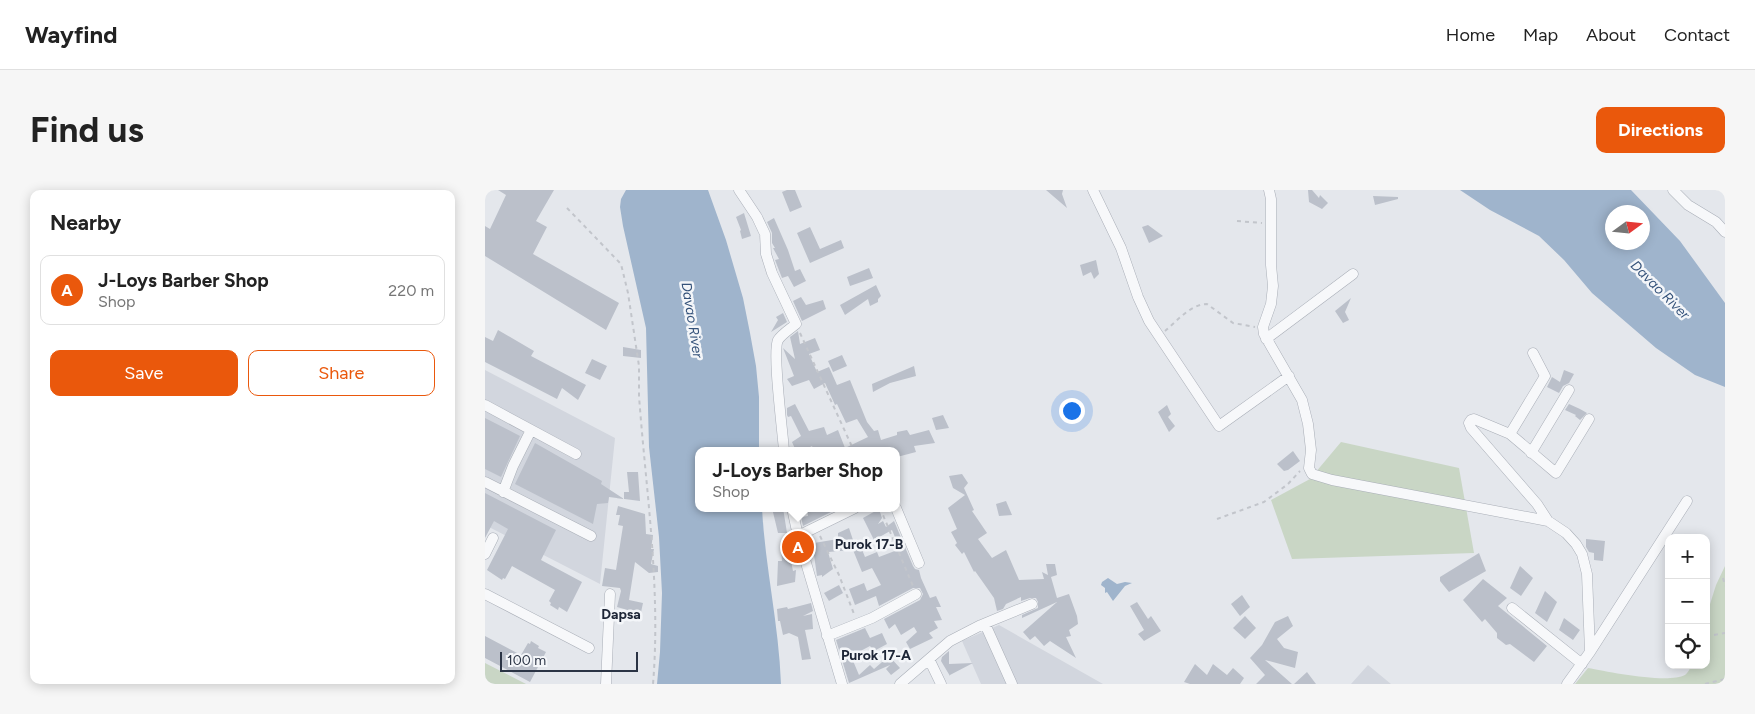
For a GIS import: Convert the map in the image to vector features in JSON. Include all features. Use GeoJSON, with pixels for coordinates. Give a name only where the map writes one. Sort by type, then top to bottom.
{"type":"FeatureCollection","features":[{"type":"Feature","properties":{"kind":"street"},"geometry":{"type":"LineString","coordinates":[[739,190],[757,217],[765,234],[766,254],[772,273],[796,324],[777,342],[776,347],[785,447]]}},
{"type":"Feature","properties":{"kind":"street"},"geometry":{"type":"LineString","coordinates":[[1093,190],[1121,248],[1144,311],[1219,426],[1289,376]]}},
{"type":"Feature","properties":{"kind":"street"},"geometry":{"type":"LineString","coordinates":[[1269,190],[1271,199],[1273,286],[1271,304],[1263,327],[1265,336],[1303,400],[1311,450],[1309,468],[1312,474],[1548,521],[1566,533],[1576,544],[1585,564],[1589,598],[1590,652]]}},
{"type":"Feature","properties":{"kind":"street"},"geometry":{"type":"LineString","coordinates":[[1673,190],[1688,204],[1716,222],[1725,232]]}},
{"type":"Feature","properties":{"kind":"street"},"geometry":{"type":"LineString","coordinates":[[1265,336],[1353,274]]}},
{"type":"Feature","properties":{"kind":"street"},"geometry":{"type":"LineString","coordinates":[[1510,434],[1545,376],[1533,352]]}},
{"type":"Feature","properties":{"kind":"street"},"geometry":{"type":"LineString","coordinates":[[1531,452],[1569,390]]}},
{"type":"Feature","properties":{"kind":"street"},"geometry":{"type":"LineString","coordinates":[[485,405],[576,454]]}},
{"type":"Feature","properties":{"kind":"street"},"geometry":{"type":"LineString","coordinates":[[1548,521],[1537,504],[1471,428],[1469,423],[1474,418],[1510,434],[1556,473],[1589,419]]}},
{"type":"Feature","properties":{"kind":"street"},"geometry":{"type":"LineString","coordinates":[[503,492],[513,466],[531,430]]}},
{"type":"Feature","properties":{"kind":"street"},"geometry":{"type":"LineString","coordinates":[[485,482],[591,536]]}},
{"type":"Feature","properties":{"kind":"street"},"geometry":{"type":"LineString","coordinates":[[1567,684],[1590,652],[1687,501]]}},
{"type":"Feature","properties":{"kind":"street"},"geometry":{"type":"LineString","coordinates":[[793,512],[798,536],[842,684]]}},
{"type":"Feature","properties":{"kind":"street"},"geometry":{"type":"LineString","coordinates":[[798,536],[847,512]]}},
{"type":"Feature","properties":{"kind":"street"},"geometry":{"type":"LineString","coordinates":[[898,512],[919,563]]}},
{"type":"Feature","properties":{"kind":"street"},"geometry":{"type":"LineString","coordinates":[[485,554],[493,538]]}},
{"type":"Feature","properties":{"kind":"street"},"geometry":{"type":"LineString","coordinates":[[485,594],[589,648]]}},
{"type":"Feature","properties":{"kind":"street"},"geometry":{"type":"LineString","coordinates":[[606,684],[610,594]]}},
{"type":"Feature","properties":{"kind":"street"},"geometry":{"type":"LineString","coordinates":[[827,636],[916,594]]}},
{"type":"Feature","properties":{"kind":"street"},"geometry":{"type":"LineString","coordinates":[[900,684],[950,641],[1032,604]]}},
{"type":"Feature","properties":{"kind":"street"},"geometry":{"type":"LineString","coordinates":[[1512,608],[1582,664]]}},
{"type":"Feature","properties":{"kind":"street"},"geometry":{"type":"LineString","coordinates":[[985,624],[1012,684]]}},
{"type":"Feature","properties":{"kind":"street"},"geometry":{"type":"LineString","coordinates":[[929,659],[941,684]]}},
{"type":"Feature","properties":{"kind":"path"},"geometry":{"type":"LineString","coordinates":[[567,208],[621,264],[628,292],[639,366],[639,396],[655,582],[656,646],[653,684]]}},
{"type":"Feature","properties":{"kind":"path"},"geometry":{"type":"LineString","coordinates":[[1237,222],[1271,223]]}},
{"type":"Feature","properties":{"kind":"path"},"geometry":{"type":"LineString","coordinates":[[1159,336],[1188,312],[1203,304],[1207,304],[1233,323],[1256,327],[1265,336]]}},
{"type":"Feature","properties":{"kind":"path"},"geometry":{"type":"LineString","coordinates":[[796,324],[852,447]]}},
{"type":"Feature","properties":{"kind":"path"},"geometry":{"type":"LineString","coordinates":[[1217,519],[1264,502],[1288,484],[1309,463]]}},
{"type":"Feature","properties":{"kind":"path"},"geometry":{"type":"LineString","coordinates":[[882,512],[916,594]]}},
{"type":"Feature","properties":{"kind":"path"},"geometry":{"type":"LineString","coordinates":[[816,527],[839,575],[858,623]]}},
{"type":"Feature","properties":{"kind":"path"},"geometry":{"type":"LineString","coordinates":[[1723,578],[1725,586]]}},
{"type":"Feature","properties":{"kind":"path"},"geometry":{"type":"LineString","coordinates":[[1714,635],[1725,633]]}},
{"type":"Feature","properties":{"kind":"path"},"geometry":{"type":"LineString","coordinates":[[1705,684],[1725,679]]}},
{"type":"Feature","properties":{"kind":"shaded area"},"geometry":{"type":"Polygon","coordinates":[[[485,370],[615,438],[600,584],[485,525],[485,370]]]}},
{"type":"Feature","properties":{"kind":"shaded area"},"geometry":{"type":"Polygon","coordinates":[[[999,625],[1103,684],[981,684],[962,641],[999,625]]]}},
{"type":"Feature","properties":{"kind":"shaded area"},"geometry":{"type":"Polygon","coordinates":[[[1368,665],[1391,684],[1351,684],[1368,665]]]}},
{"type":"Feature","properties":{"kind":"green space"},"geometry":{"type":"Polygon","coordinates":[[[1341,442],[1459,468],[1474,553],[1292,559],[1271,500],[1310,479],[1341,442]]]}},
{"type":"Feature","properties":{"kind":"green space"},"geometry":{"type":"Polygon","coordinates":[[[1725,566],[1725,684],[1575,684],[1588,668],[1652,678],[1677,677],[1685,675],[1690,669],[1710,669],[1710,604],[1725,566]]]}},
{"type":"Feature","properties":{"kind":"green space"},"geometry":{"type":"Polygon","coordinates":[[[485,663],[526,684],[485,684],[485,663]]]}},
{"type":"Feature","properties":{"kind":"water","name":"Davao River"},"geometry":{"type":"Polygon","coordinates":[[[626,190],[708,190],[726,240],[743,298],[756,366],[759,397],[759,447],[695,447],[695,512],[762,512],[778,640],[781,684],[657,684],[662,593],[659,537],[649,447],[646,328],[623,226],[620,207],[621,199],[626,190]]]}},
{"type":"Feature","properties":{"kind":"water","name":"Davao River"},"geometry":{"type":"Polygon","coordinates":[[[1460,190],[1631,190],[1645,205],[1605,205],[1605,250],[1650,250],[1650,210],[1680,241],[1725,303],[1725,387],[1695,375],[1656,348],[1592,293],[1564,260],[1539,236],[1490,210],[1460,190]]]}},
{"type":"Feature","properties":{"kind":"water"},"geometry":{"type":"Polygon","coordinates":[[[1108,578],[1117,584],[1132,583],[1125,586],[1113,601],[1107,592],[1105,593],[1105,588],[1101,585],[1108,578]]]}},
{"type":"Feature","properties":{"kind":"building"},"geometry":{"type":"Polygon","coordinates":[[[498,190],[554,190],[536,221],[547,227],[533,254],[619,303],[606,330],[485,256],[485,226],[490,229],[506,195],[498,190]]]}},
{"type":"Feature","properties":{"kind":"building"},"geometry":{"type":"Polygon","coordinates":[[[795,190],[802,207],[790,212],[782,192],[795,190]]]}},
{"type":"Feature","properties":{"kind":"building"},"geometry":{"type":"Polygon","coordinates":[[[1046,190],[1063,190],[1062,194],[1067,208],[1046,190]]]}},
{"type":"Feature","properties":{"kind":"building"},"geometry":{"type":"Polygon","coordinates":[[[1308,190],[1312,190],[1319,198],[1320,195],[1328,203],[1322,209],[1309,202],[1308,190]]]}},
{"type":"Feature","properties":{"kind":"building"},"geometry":{"type":"Polygon","coordinates":[[[1373,196],[1398,197],[1398,199],[1375,205],[1373,196]]]}},
{"type":"Feature","properties":{"kind":"building"},"geometry":{"type":"Polygon","coordinates":[[[744,213],[751,236],[742,239],[736,217],[744,213]]]}},
{"type":"Feature","properties":{"kind":"building"},"geometry":{"type":"Polygon","coordinates":[[[774,218],[795,271],[800,269],[806,281],[794,287],[788,276],[782,278],[775,260],[779,259],[773,248],[775,248],[772,243],[772,233],[767,222],[774,218]]]}},
{"type":"Feature","properties":{"kind":"building"},"geometry":{"type":"Polygon","coordinates":[[[1148,225],[1163,236],[1149,243],[1142,227],[1148,225]]]}},
{"type":"Feature","properties":{"kind":"building"},"geometry":{"type":"Polygon","coordinates":[[[810,227],[820,249],[841,240],[844,248],[810,263],[797,233],[810,227]]]}},
{"type":"Feature","properties":{"kind":"building"},"geometry":{"type":"Polygon","coordinates":[[[1096,260],[1099,274],[1094,279],[1091,272],[1083,276],[1080,265],[1096,260]]]}},
{"type":"Feature","properties":{"kind":"building"},"geometry":{"type":"Polygon","coordinates":[[[869,268],[873,278],[850,286],[847,277],[869,268]]]}},
{"type":"Feature","properties":{"kind":"building"},"geometry":{"type":"Polygon","coordinates":[[[876,285],[881,296],[878,302],[870,306],[868,299],[845,315],[840,305],[876,285]]]}},
{"type":"Feature","properties":{"kind":"building"},"geometry":{"type":"Polygon","coordinates":[[[801,297],[806,305],[823,300],[826,309],[802,321],[793,301],[801,297]]]}},
{"type":"Feature","properties":{"kind":"building"},"geometry":{"type":"Polygon","coordinates":[[[1351,298],[1345,312],[1349,320],[1343,323],[1335,311],[1351,298]]]}},
{"type":"Feature","properties":{"kind":"building"},"geometry":{"type":"Polygon","coordinates":[[[783,313],[787,322],[771,332],[778,320],[776,317],[783,313]]]}},
{"type":"Feature","properties":{"kind":"building"},"geometry":{"type":"Polygon","coordinates":[[[498,330],[534,351],[531,356],[586,385],[578,400],[562,388],[557,399],[485,362],[485,337],[493,341],[498,330]]]}},
{"type":"Feature","properties":{"kind":"building"},"geometry":{"type":"Polygon","coordinates":[[[798,331],[800,344],[815,338],[820,350],[809,354],[817,372],[829,367],[837,385],[850,380],[867,422],[874,431],[878,430],[881,440],[897,435],[897,432],[907,430],[910,435],[929,430],[935,443],[914,446],[916,452],[900,456],[900,447],[847,447],[868,437],[857,419],[846,423],[825,383],[814,389],[809,380],[792,386],[787,379],[794,376],[783,348],[795,359],[790,337],[798,331]]]}},
{"type":"Feature","properties":{"kind":"building"},"geometry":{"type":"Polygon","coordinates":[[[623,347],[641,350],[641,358],[623,356],[623,347]]]}},
{"type":"Feature","properties":{"kind":"building"},"geometry":{"type":"Polygon","coordinates":[[[842,355],[847,366],[833,372],[828,361],[842,355]]]}},
{"type":"Feature","properties":{"kind":"building"},"geometry":{"type":"Polygon","coordinates":[[[592,359],[607,366],[600,380],[585,373],[592,359]]]}},
{"type":"Feature","properties":{"kind":"building"},"geometry":{"type":"Polygon","coordinates":[[[914,366],[916,376],[890,383],[873,392],[872,384],[914,366]]]}},
{"type":"Feature","properties":{"kind":"building"},"geometry":{"type":"Polygon","coordinates":[[[1564,370],[1574,374],[1569,383],[1563,386],[1559,393],[1547,387],[1552,377],[1560,382],[1564,370]]]}},
{"type":"Feature","properties":{"kind":"building"},"geometry":{"type":"Polygon","coordinates":[[[795,404],[809,431],[824,427],[827,435],[838,430],[845,447],[794,447],[792,442],[801,436],[791,416],[788,417],[787,415],[787,408],[795,404]]]}},
{"type":"Feature","properties":{"kind":"building"},"geometry":{"type":"Polygon","coordinates":[[[1569,404],[1587,413],[1580,420],[1576,415],[1565,410],[1569,404]]]}},
{"type":"Feature","properties":{"kind":"building"},"geometry":{"type":"Polygon","coordinates":[[[1167,405],[1171,414],[1168,417],[1175,426],[1169,432],[1158,412],[1167,405]]]}},
{"type":"Feature","properties":{"kind":"building"},"geometry":{"type":"Polygon","coordinates":[[[943,415],[949,428],[936,430],[932,418],[943,415]]]}},
{"type":"Feature","properties":{"kind":"building"},"geometry":{"type":"Polygon","coordinates":[[[485,418],[520,436],[501,477],[485,469],[485,418]]]}},
{"type":"Feature","properties":{"kind":"building"},"geometry":{"type":"Polygon","coordinates":[[[535,443],[602,481],[601,484],[624,499],[609,497],[608,503],[597,504],[593,524],[515,484],[535,443]]]}},
{"type":"Feature","properties":{"kind":"building"},"geometry":{"type":"Polygon","coordinates":[[[1293,451],[1300,461],[1284,471],[1277,464],[1293,451]]]}},
{"type":"Feature","properties":{"kind":"building"},"geometry":{"type":"Polygon","coordinates":[[[627,472],[638,472],[640,501],[624,499],[624,492],[629,492],[627,472]]]}},
{"type":"Feature","properties":{"kind":"building"},"geometry":{"type":"Polygon","coordinates":[[[962,474],[968,483],[964,488],[974,510],[972,511],[987,533],[978,539],[992,558],[1006,550],[1019,580],[1044,579],[1042,572],[1048,575],[1046,564],[1055,564],[1057,575],[1051,577],[1057,598],[1069,594],[1077,616],[1078,624],[1069,630],[1071,636],[1066,637],[1076,658],[1050,641],[1044,646],[1035,636],[1030,640],[1023,632],[1057,602],[1022,618],[1022,615],[1038,608],[1036,598],[1021,601],[1021,597],[1006,604],[1003,609],[997,611],[994,598],[974,572],[964,552],[962,554],[955,545],[957,543],[951,532],[957,529],[948,508],[965,495],[953,488],[949,476],[962,474]]]}},
{"type":"Feature","properties":{"kind":"building"},"geometry":{"type":"Polygon","coordinates":[[[485,493],[556,530],[541,560],[582,582],[567,612],[559,607],[558,610],[550,605],[549,601],[555,590],[512,566],[505,579],[503,578],[502,580],[487,570],[508,529],[494,521],[485,538],[485,493]]]}},
{"type":"Feature","properties":{"kind":"building"},"geometry":{"type":"Polygon","coordinates":[[[1006,501],[1012,515],[999,516],[996,504],[1006,501]]]}},
{"type":"Feature","properties":{"kind":"building"},"geometry":{"type":"Polygon","coordinates":[[[618,506],[645,514],[646,534],[653,535],[651,549],[654,549],[651,564],[658,566],[658,572],[649,573],[635,562],[629,600],[643,603],[640,617],[630,615],[631,611],[617,607],[620,588],[602,586],[605,568],[616,570],[623,526],[618,525],[620,515],[616,515],[618,506]]]}},
{"type":"Feature","properties":{"kind":"building"},"geometry":{"type":"Polygon","coordinates":[[[773,512],[784,512],[787,533],[778,533],[773,512]]]}},
{"type":"Feature","properties":{"kind":"building"},"geometry":{"type":"Polygon","coordinates":[[[808,512],[831,512],[803,526],[801,517],[808,516],[808,512]]]}},
{"type":"Feature","properties":{"kind":"building"},"geometry":{"type":"Polygon","coordinates":[[[874,512],[880,512],[882,518],[878,524],[883,521],[886,527],[894,521],[913,566],[919,570],[930,598],[936,596],[941,607],[936,607],[942,620],[934,621],[938,628],[929,633],[933,638],[910,649],[906,642],[917,632],[914,627],[901,635],[895,624],[889,629],[884,619],[920,600],[923,594],[920,588],[913,588],[879,606],[876,596],[855,605],[849,589],[864,583],[867,591],[881,585],[872,568],[862,572],[853,550],[828,552],[833,569],[822,577],[822,575],[817,576],[814,555],[811,555],[808,544],[838,539],[838,533],[849,528],[854,543],[859,542],[865,557],[877,552],[879,557],[900,549],[892,530],[874,540],[863,518],[874,512]]]}},
{"type":"Feature","properties":{"kind":"building"},"geometry":{"type":"Polygon","coordinates":[[[1586,539],[1605,541],[1603,561],[1594,560],[1594,553],[1589,552],[1586,547],[1586,539]]]}},
{"type":"Feature","properties":{"kind":"building"},"geometry":{"type":"Polygon","coordinates":[[[794,546],[795,554],[790,556],[793,571],[796,570],[795,582],[777,586],[778,561],[782,561],[781,548],[794,546]]]}},
{"type":"Feature","properties":{"kind":"building"},"geometry":{"type":"Polygon","coordinates":[[[1479,553],[1486,571],[1449,592],[1440,581],[1440,577],[1479,553]]]}},
{"type":"Feature","properties":{"kind":"building"},"geometry":{"type":"Polygon","coordinates":[[[1520,566],[1533,578],[1521,596],[1510,588],[1520,566]]]}},
{"type":"Feature","properties":{"kind":"building"},"geometry":{"type":"Polygon","coordinates":[[[1483,579],[1507,598],[1498,606],[1547,646],[1534,662],[1510,644],[1506,645],[1497,638],[1497,633],[1485,619],[1482,622],[1463,600],[1483,579]]]}},
{"type":"Feature","properties":{"kind":"building"},"geometry":{"type":"Polygon","coordinates":[[[839,585],[843,593],[829,601],[824,593],[839,585]]]}},
{"type":"Feature","properties":{"kind":"building"},"geometry":{"type":"Polygon","coordinates":[[[1545,591],[1557,602],[1547,622],[1535,613],[1545,591]]]}},
{"type":"Feature","properties":{"kind":"building"},"geometry":{"type":"Polygon","coordinates":[[[1242,595],[1250,607],[1240,616],[1231,604],[1242,595]]]}},
{"type":"Feature","properties":{"kind":"building"},"geometry":{"type":"Polygon","coordinates":[[[1137,602],[1148,619],[1151,616],[1161,631],[1144,641],[1138,634],[1144,630],[1130,606],[1137,602]]]}},
{"type":"Feature","properties":{"kind":"building"},"geometry":{"type":"Polygon","coordinates":[[[811,603],[813,611],[803,616],[812,614],[813,629],[805,630],[811,659],[802,660],[798,637],[789,633],[783,635],[780,621],[778,621],[777,609],[787,607],[788,609],[811,603]]]}},
{"type":"Feature","properties":{"kind":"building"},"geometry":{"type":"Polygon","coordinates":[[[1245,616],[1256,628],[1245,639],[1233,628],[1245,616]]]}},
{"type":"Feature","properties":{"kind":"building"},"geometry":{"type":"Polygon","coordinates":[[[1288,616],[1293,626],[1277,639],[1284,648],[1298,652],[1295,668],[1265,660],[1292,684],[1256,684],[1265,675],[1250,658],[1262,645],[1275,622],[1288,616]]]}},
{"type":"Feature","properties":{"kind":"building"},"geometry":{"type":"Polygon","coordinates":[[[1564,618],[1580,630],[1573,640],[1559,630],[1564,618]]]}},
{"type":"Feature","properties":{"kind":"building"},"geometry":{"type":"Polygon","coordinates":[[[865,628],[870,638],[882,633],[887,644],[874,651],[870,646],[851,656],[859,675],[870,665],[874,669],[889,656],[900,668],[891,675],[886,669],[890,665],[849,683],[836,640],[865,628]]]}},
{"type":"Feature","properties":{"kind":"building"},"geometry":{"type":"Polygon","coordinates":[[[485,636],[521,655],[531,641],[539,646],[538,648],[546,652],[530,682],[485,658],[485,636]]]}},
{"type":"Feature","properties":{"kind":"building"},"geometry":{"type":"Polygon","coordinates":[[[949,651],[949,664],[973,663],[950,676],[941,661],[942,657],[949,651]]]}},
{"type":"Feature","properties":{"kind":"building"},"geometry":{"type":"Polygon","coordinates":[[[1195,664],[1207,675],[1213,664],[1227,675],[1233,668],[1244,678],[1240,684],[1190,684],[1184,682],[1195,664]]]}},
{"type":"Feature","properties":{"kind":"building"},"geometry":{"type":"Polygon","coordinates":[[[1307,672],[1316,684],[1294,684],[1307,672]]]}},
{"type":"Feature","properties":{"kind":"place","name":"J-Loys Barber Shop"},"geometry":{"type":"Point","coordinates":[798,547]}},
{"type":"Feature","properties":{"kind":"district","name":"Purok 17-B"},"geometry":{"type":"Point","coordinates":[869,544]}},
{"type":"Feature","properties":{"kind":"district","name":"Dapsa"},"geometry":{"type":"Point","coordinates":[621,614]}},
{"type":"Feature","properties":{"kind":"district","name":"Purok 17-A"},"geometry":{"type":"Point","coordinates":[876,655]}}]}
